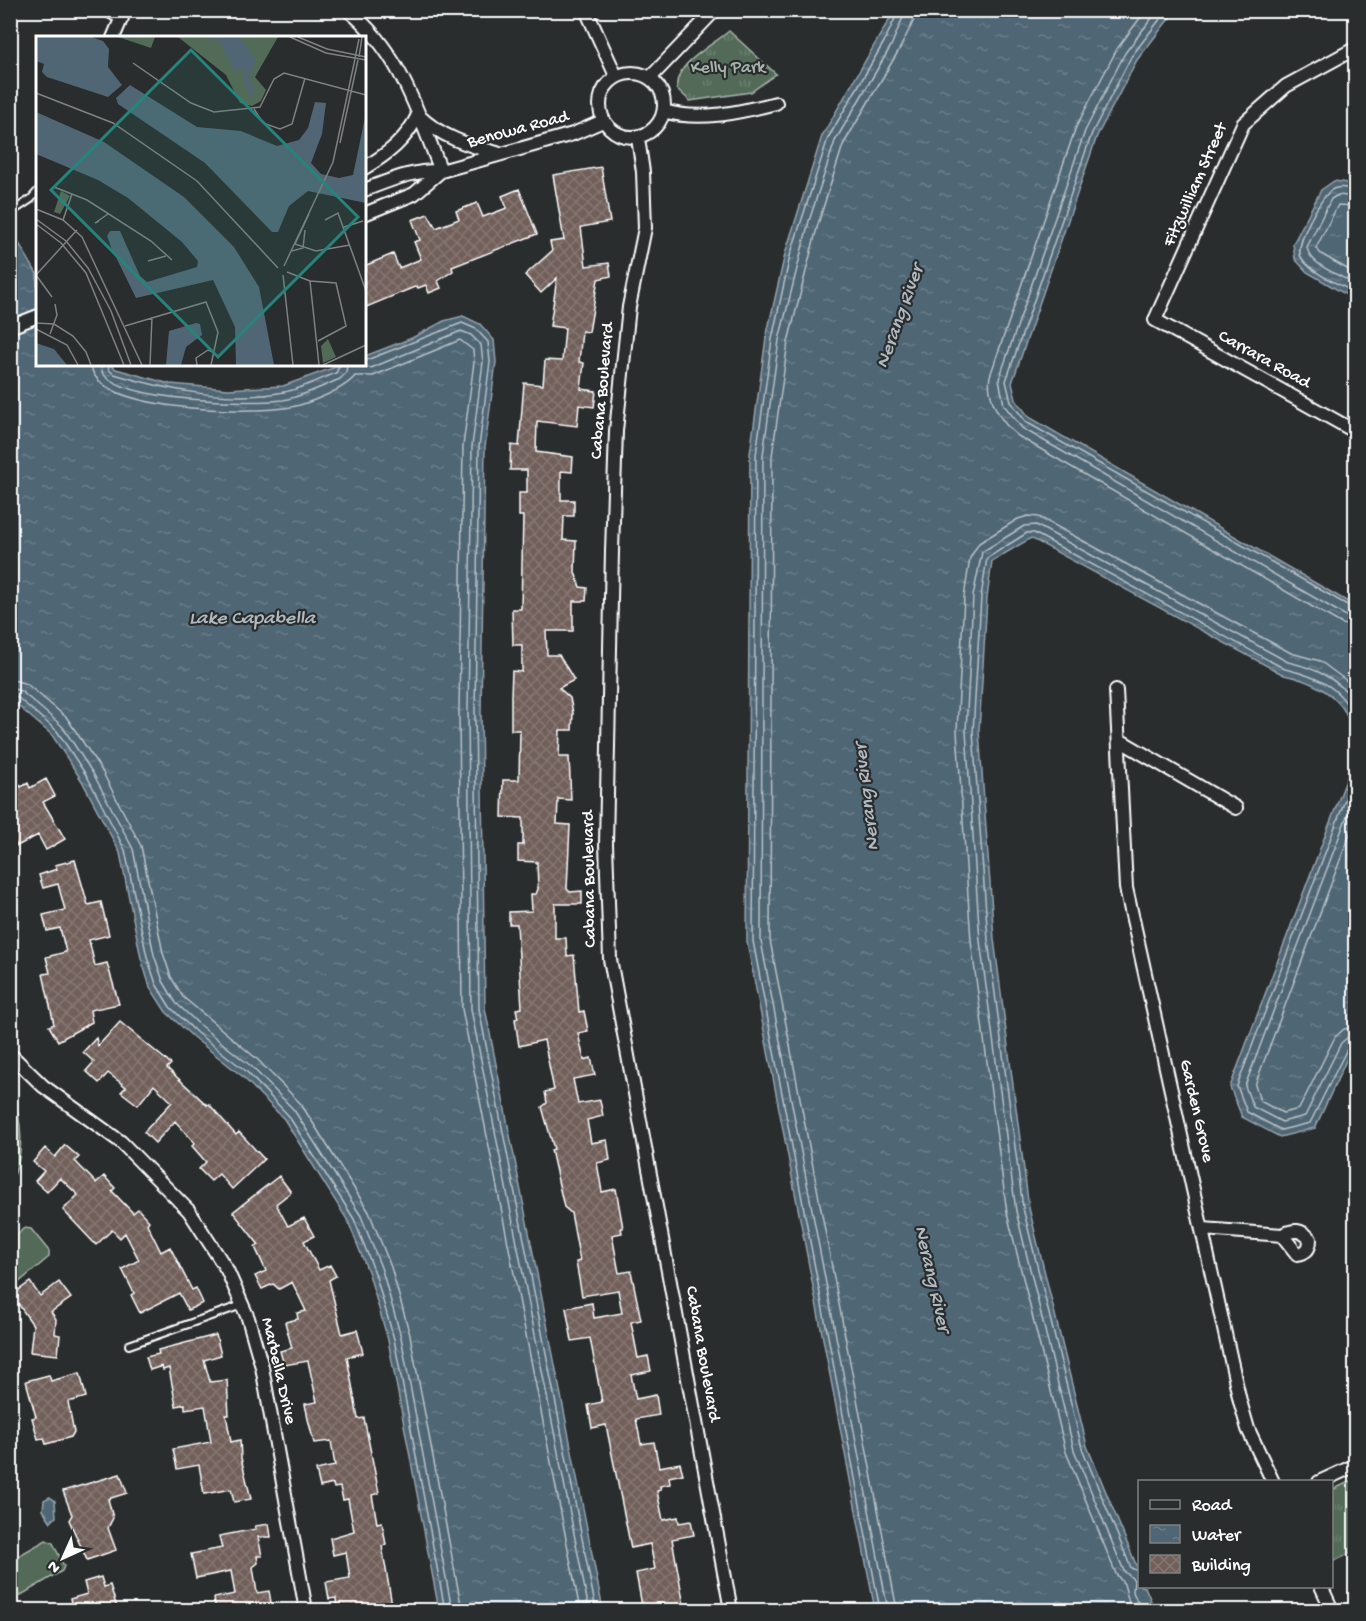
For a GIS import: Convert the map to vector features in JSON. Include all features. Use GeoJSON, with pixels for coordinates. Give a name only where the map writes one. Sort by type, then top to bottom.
{"type":"FeatureCollection","features":[{"type":"Feature","properties":{"kind":"street"},"geometry":{"type":"LineString","coordinates":[[107,10],[123,14],[114,36]]}},
{"type":"Feature","properties":{"kind":"street"},"geometry":{"type":"LineString","coordinates":[[348,10],[374,34],[391,57],[406,83],[441,171]]}},
{"type":"Feature","properties":{"kind":"street"},"geometry":{"type":"LineString","coordinates":[[586,10],[616,76]]}},
{"type":"Feature","properties":{"kind":"street"},"geometry":{"type":"LineString","coordinates":[[650,78],[715,10]]}},
{"type":"Feature","properties":{"kind":"street","name":"Fitzwilliam Street"},"geometry":{"type":"LineString","coordinates":[[1155,320],[1243,124],[1286,86],[1356,48]]}},
{"type":"Feature","properties":{"kind":"street"},"geometry":{"type":"LineString","coordinates":[[640,73],[650,78],[662,92],[664,111],[652,130],[638,138],[620,135],[603,121],[599,103],[602,92],[616,76],[640,73]]}},
{"type":"Feature","properties":{"kind":"street"},"geometry":{"type":"LineString","coordinates":[[664,111],[683,117],[747,110],[776,103]]}},
{"type":"Feature","properties":{"kind":"street"},"geometry":{"type":"LineString","coordinates":[[418,115],[431,127],[454,140],[498,153]]}},
{"type":"Feature","properties":{"kind":"street"},"geometry":{"type":"LineString","coordinates":[[366,167],[405,138],[418,115]]}},
{"type":"Feature","properties":{"kind":"street","name":"Benowa Road"},"geometry":{"type":"LineString","coordinates":[[366,188],[415,172],[441,171],[498,153],[573,134],[603,121]]}},
{"type":"Feature","properties":{"kind":"street","name":"Cabana Boulevard"},"geometry":{"type":"LineString","coordinates":[[638,138],[643,171],[645,228],[629,307],[616,431],[606,844],[610,959],[731,1611]]}},
{"type":"Feature","properties":{"kind":"street","name":"Benowa Road"},"geometry":{"type":"LineString","coordinates":[[366,213],[414,194],[441,171]]}},
{"type":"Feature","properties":{"kind":"street"},"geometry":{"type":"LineString","coordinates":[[10,327],[36,317]]}},
{"type":"Feature","properties":{"kind":"street","name":"Carrara Road"},"geometry":{"type":"LineString","coordinates":[[1155,320],[1356,432]]}},
{"type":"Feature","properties":{"kind":"street","name":"Garden Grove"},"geometry":{"type":"LineString","coordinates":[[1116,690],[1121,741],[1126,888],[1240,1401],[1248,1429],[1272,1480]]}},
{"type":"Feature","properties":{"kind":"street"},"geometry":{"type":"LineString","coordinates":[[1121,741],[1236,808]]}},
{"type":"Feature","properties":{"kind":"street","name":"Marbella Drive"},"geometry":{"type":"LineString","coordinates":[[10,1054],[43,1086],[121,1142],[189,1211],[227,1270],[242,1304],[262,1367],[306,1611]]}},
{"type":"Feature","properties":{"kind":"street"},"geometry":{"type":"LineString","coordinates":[[1203,1229],[1282,1235]]}},
{"type":"Feature","properties":{"kind":"street"},"geometry":{"type":"LineString","coordinates":[[1323,1480],[1356,1465]]}},
{"type":"Feature","properties":{"kind":"street"},"geometry":{"type":"LineString","coordinates":[[1322,1588],[1332,1611]]}},
{"type":"Feature","properties":{"kind":"lane"},"geometry":{"type":"LineString","coordinates":[[10,213],[36,193]]}},
{"type":"Feature","properties":{"kind":"lane"},"geometry":{"type":"LineString","coordinates":[[129,1345],[242,1304]]}},
{"type":"Feature","properties":{"kind":"green space","name":"Kelly Park"},"geometry":{"type":"Polygon","coordinates":[[[729,31],[776,74],[751,92],[690,101],[677,89],[677,80],[681,72],[695,56],[729,31]]]}},
{"type":"Feature","properties":{"kind":"green space"},"geometry":{"type":"Polygon","coordinates":[[[11,1092],[18,1114],[21,1137],[19,1160],[11,1182],[11,1092]]]}},
{"type":"Feature","properties":{"kind":"green space"},"geometry":{"type":"Polygon","coordinates":[[[24,1228],[31,1229],[49,1251],[49,1257],[11,1289],[11,1241],[24,1228]]]}},
{"type":"Feature","properties":{"kind":"green space"},"geometry":{"type":"Polygon","coordinates":[[[1355,1479],[1355,1551],[1333,1562],[1333,1490],[1355,1479]]]}},
{"type":"Feature","properties":{"kind":"green space"},"geometry":{"type":"Polygon","coordinates":[[[46,1540],[53,1543],[64,1566],[62,1571],[11,1601],[11,1560],[46,1540]]]}},
{"type":"Feature","properties":{"kind":"water","name":"Nerang River"},"geometry":{"type":"Polygon","coordinates":[[[894,11],[1175,11],[1137,60],[1097,136],[1012,383],[1016,400],[1029,417],[1355,606],[1355,1041],[1315,1128],[1280,1137],[1242,1117],[1230,1087],[1351,767],[1354,742],[1350,721],[1337,701],[1318,687],[1284,675],[1031,538],[992,561],[987,598],[979,731],[994,939],[1029,1208],[1087,1446],[1138,1570],[1138,1588],[1145,1588],[1155,1610],[875,1610],[747,942],[750,454],[766,338],[785,254],[822,136],[894,11]]]}},
{"type":"Feature","properties":{"kind":"water"},"geometry":{"type":"Polygon","coordinates":[[[1334,181],[1355,184],[1355,300],[1307,272],[1295,259],[1293,244],[1321,190],[1334,181]]]}},
{"type":"Feature","properties":{"kind":"water","name":"Lake Capabella"},"geometry":{"type":"Polygon","coordinates":[[[10,228],[36,272],[36,366],[112,366],[170,384],[228,389],[283,386],[338,366],[366,366],[366,356],[412,338],[444,321],[463,316],[480,324],[494,340],[496,362],[485,447],[481,712],[485,1008],[603,1610],[439,1610],[388,1340],[369,1274],[348,1221],[284,1119],[242,1076],[166,1012],[150,987],[141,958],[120,853],[82,781],[52,735],[11,700],[10,228]]]}},
{"type":"Feature","properties":{"kind":"water"},"geometry":{"type":"Polygon","coordinates":[[[50,1497],[55,1501],[56,1517],[51,1522],[43,1510],[44,1500],[50,1497]]]}},
{"type":"Feature","properties":{"kind":"building"},"geometry":{"type":"Polygon","coordinates":[[[601,167],[610,222],[581,227],[586,266],[609,263],[611,276],[598,279],[589,332],[582,331],[579,362],[584,363],[581,389],[596,391],[594,407],[579,405],[577,426],[537,421],[536,452],[573,457],[572,472],[561,471],[561,500],[574,500],[574,516],[564,516],[563,540],[576,541],[575,572],[580,587],[587,588],[586,601],[573,601],[573,631],[546,631],[547,655],[559,655],[574,680],[559,688],[570,698],[573,713],[572,730],[560,730],[559,757],[569,757],[571,800],[558,799],[557,824],[570,825],[567,889],[570,892],[582,891],[582,904],[555,904],[555,938],[566,938],[567,956],[574,955],[579,1012],[584,1011],[588,1031],[578,1033],[584,1060],[591,1058],[595,1075],[573,1079],[578,1104],[600,1100],[603,1116],[587,1120],[591,1143],[607,1140],[610,1160],[597,1163],[602,1192],[616,1189],[623,1228],[621,1228],[622,1233],[612,1235],[619,1273],[631,1271],[641,1320],[631,1322],[638,1358],[648,1356],[651,1371],[631,1375],[636,1399],[656,1395],[659,1415],[636,1419],[641,1444],[654,1442],[659,1467],[680,1463],[683,1474],[669,1477],[670,1484],[660,1486],[661,1490],[657,1491],[663,1520],[678,1517],[679,1523],[691,1521],[694,1535],[672,1539],[685,1611],[643,1611],[636,1573],[655,1569],[650,1544],[631,1548],[606,1425],[592,1428],[588,1405],[602,1402],[590,1338],[572,1341],[566,1308],[592,1303],[594,1318],[622,1313],[618,1290],[582,1296],[576,1262],[580,1261],[571,1213],[564,1207],[551,1150],[554,1149],[542,1107],[547,1103],[545,1092],[554,1090],[544,1040],[519,1046],[515,1019],[518,1018],[516,1009],[522,1008],[517,924],[509,924],[509,912],[532,911],[531,894],[536,894],[538,889],[537,862],[518,861],[518,845],[523,845],[523,818],[502,817],[503,780],[519,780],[520,730],[511,730],[511,695],[512,671],[522,672],[522,645],[513,645],[512,609],[521,609],[523,516],[519,516],[519,493],[527,493],[527,470],[510,470],[511,445],[519,446],[524,383],[543,385],[545,360],[562,361],[565,328],[550,326],[557,278],[541,293],[525,275],[552,251],[550,242],[564,240],[553,175],[601,167]]]}},
{"type":"Feature","properties":{"kind":"building"},"geometry":{"type":"Polygon","coordinates":[[[519,189],[537,234],[452,267],[453,271],[438,281],[441,288],[429,293],[426,285],[418,288],[417,286],[366,307],[366,265],[393,254],[399,268],[421,259],[414,242],[420,240],[412,220],[428,214],[436,228],[459,219],[456,211],[477,203],[483,217],[507,208],[502,196],[519,189]]]}},
{"type":"Feature","properties":{"kind":"building"},"geometry":{"type":"Polygon","coordinates":[[[10,769],[21,787],[28,783],[30,788],[46,779],[55,796],[43,802],[65,839],[46,850],[38,835],[17,846],[10,833],[10,769]]]}},
{"type":"Feature","properties":{"kind":"building"},"geometry":{"type":"Polygon","coordinates":[[[75,860],[88,905],[101,902],[109,935],[89,940],[95,966],[107,963],[119,1004],[90,1010],[92,1022],[58,1041],[49,1026],[54,1024],[43,974],[50,973],[46,957],[66,952],[60,928],[47,931],[43,915],[65,910],[58,884],[43,888],[39,875],[57,869],[55,865],[75,860]]]}},
{"type":"Feature","properties":{"kind":"building"},"geometry":{"type":"Polygon","coordinates":[[[120,1022],[171,1064],[167,1068],[207,1105],[209,1104],[236,1135],[239,1132],[264,1159],[232,1189],[219,1174],[211,1181],[199,1169],[206,1162],[192,1146],[195,1143],[175,1121],[155,1143],[144,1132],[172,1102],[154,1085],[138,1105],[121,1092],[126,1087],[108,1073],[99,1083],[86,1071],[94,1062],[83,1052],[96,1038],[98,1046],[120,1022]]]}},
{"type":"Feature","properties":{"kind":"building"},"geometry":{"type":"Polygon","coordinates":[[[65,1145],[79,1157],[75,1161],[96,1183],[104,1176],[115,1188],[112,1191],[133,1213],[138,1209],[149,1221],[147,1224],[161,1252],[170,1247],[192,1290],[196,1288],[203,1303],[188,1310],[179,1293],[140,1313],[131,1295],[134,1293],[122,1269],[139,1260],[125,1233],[120,1238],[112,1230],[96,1245],[63,1210],[78,1195],[60,1178],[47,1192],[35,1181],[44,1171],[33,1162],[45,1148],[55,1157],[65,1145]]]}},
{"type":"Feature","properties":{"kind":"building"},"geometry":{"type":"Polygon","coordinates":[[[279,1176],[291,1192],[276,1204],[288,1226],[304,1218],[314,1236],[304,1241],[319,1270],[330,1265],[336,1276],[329,1280],[342,1334],[357,1330],[363,1353],[347,1357],[358,1419],[364,1418],[379,1493],[372,1495],[377,1523],[382,1522],[386,1545],[382,1546],[393,1611],[337,1611],[336,1598],[329,1599],[326,1582],[350,1578],[346,1552],[333,1555],[330,1538],[354,1531],[348,1499],[343,1500],[340,1487],[334,1488],[333,1484],[320,1487],[316,1470],[335,1466],[331,1441],[314,1443],[305,1404],[317,1402],[308,1361],[284,1365],[280,1351],[292,1348],[285,1322],[298,1319],[297,1313],[306,1311],[292,1282],[279,1289],[273,1284],[262,1289],[255,1276],[266,1271],[255,1247],[259,1245],[233,1212],[279,1176]]]}},
{"type":"Feature","properties":{"kind":"building"},"geometry":{"type":"Polygon","coordinates":[[[30,1282],[40,1296],[59,1282],[71,1298],[51,1312],[56,1319],[55,1334],[60,1335],[58,1355],[30,1352],[33,1325],[12,1295],[30,1282]]]}},
{"type":"Feature","properties":{"kind":"building"},"geometry":{"type":"Polygon","coordinates":[[[216,1335],[221,1355],[204,1360],[210,1382],[227,1380],[229,1415],[226,1415],[231,1442],[240,1440],[241,1458],[251,1499],[234,1502],[231,1489],[204,1494],[199,1465],[177,1469],[173,1449],[211,1442],[205,1406],[185,1409],[185,1404],[176,1406],[169,1368],[163,1370],[162,1366],[150,1370],[146,1357],[159,1354],[158,1350],[216,1335]]]}},
{"type":"Feature","properties":{"kind":"building"},"geometry":{"type":"Polygon","coordinates":[[[80,1373],[86,1397],[68,1402],[74,1432],[71,1437],[46,1444],[44,1438],[38,1439],[32,1418],[36,1417],[26,1381],[49,1375],[51,1381],[80,1373]]]}},
{"type":"Feature","properties":{"kind":"building"},"geometry":{"type":"Polygon","coordinates":[[[120,1474],[127,1493],[108,1499],[113,1518],[108,1528],[116,1550],[87,1560],[69,1520],[72,1515],[63,1491],[120,1474]]]}},
{"type":"Feature","properties":{"kind":"building"},"geometry":{"type":"Polygon","coordinates":[[[269,1524],[271,1537],[258,1537],[262,1556],[257,1556],[258,1563],[253,1567],[257,1593],[269,1591],[272,1608],[216,1611],[214,1598],[235,1594],[231,1571],[196,1578],[191,1554],[222,1548],[219,1536],[256,1529],[255,1526],[269,1524]]]}},
{"type":"Feature","properties":{"kind":"building"},"geometry":{"type":"Polygon","coordinates":[[[101,1577],[104,1587],[110,1585],[118,1611],[74,1611],[70,1599],[87,1594],[84,1582],[101,1577]]]}}]}
